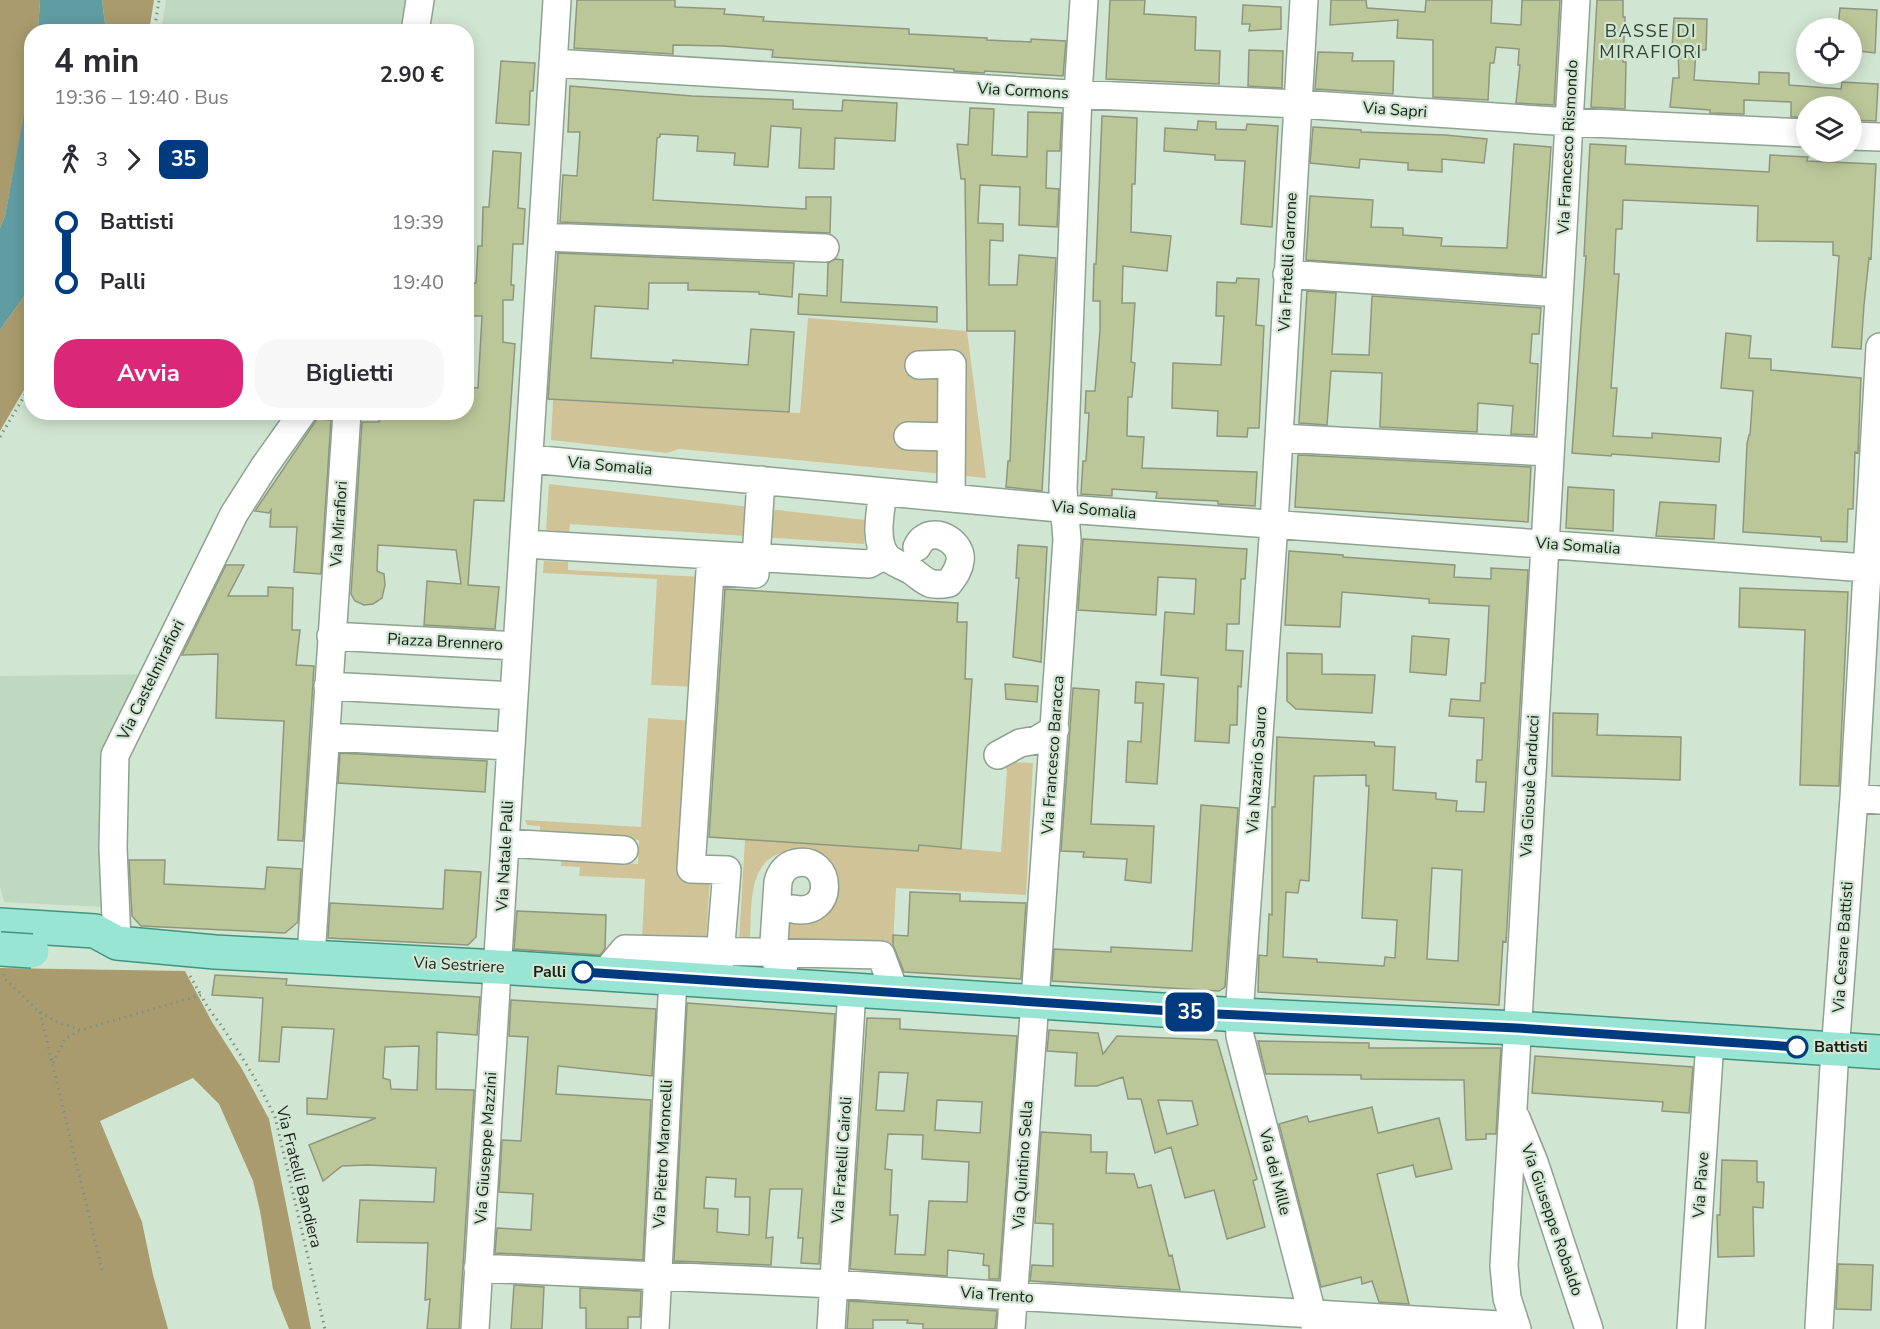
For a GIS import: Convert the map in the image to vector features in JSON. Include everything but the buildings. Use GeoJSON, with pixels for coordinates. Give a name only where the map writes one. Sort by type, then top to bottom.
{"type":"FeatureCollection","features":[{"type":"Feature","properties":{"kind":"main road"},"geometry":{"type":"LineString","coordinates":[[0,925],[17,949],[95,952],[117,943]]}},
{"type":"Feature","properties":{"kind":"main road","name":"Via Sestriere"},"geometry":{"type":"LineString","coordinates":[[117,943],[215,952],[673,978],[719,966],[842,990],[1239,1015],[1517,1028],[1880,1052]]}},
{"type":"Feature","properties":{"kind":"street"},"geometry":{"type":"LineString","coordinates":[[416,24],[420,0]]}},
{"type":"Feature","properties":{"kind":"street"},"geometry":{"type":"LineString","coordinates":[[517,646],[557,0]]}},
{"type":"Feature","properties":{"kind":"street"},"geometry":{"type":"LineString","coordinates":[[1078,94],[1084,0]]}},
{"type":"Feature","properties":{"kind":"street","name":"Via Fratelli Garrone"},"geometry":{"type":"LineString","coordinates":[[1274,524],[1304,0]]}},
{"type":"Feature","properties":{"kind":"street","name":"Via Francesco Rismondo"},"geometry":{"type":"LineString","coordinates":[[1544,544],[1576,0]]}},
{"type":"Feature","properties":{"kind":"street","name":"Via Cormons"},"geometry":{"type":"LineString","coordinates":[[553,63],[1078,94],[1063,489],[1065,508]]}},
{"type":"Feature","properties":{"kind":"street","name":"Via Sapri"},"geometry":{"type":"LineString","coordinates":[[1078,94],[1298,104],[1570,122],[1796,133]]}},
{"type":"Feature","properties":{"kind":"street"},"geometry":{"type":"LineString","coordinates":[[1862,136],[1880,137]]}},
{"type":"Feature","properties":{"kind":"street"},"geometry":{"type":"LineString","coordinates":[[543,237],[825,248]]}},
{"type":"Feature","properties":{"kind":"street"},"geometry":{"type":"LineString","coordinates":[[1287,274],[1559,294]]}},
{"type":"Feature","properties":{"kind":"street","name":"Via Cesare Battisti"},"geometry":{"type":"LineString","coordinates":[[1819,1327],[1836,1049],[1867,799],[1880,347]]}},
{"type":"Feature","properties":{"kind":"street"},"geometry":{"type":"LineString","coordinates":[[919,365],[952,364],[951,498]]}},
{"type":"Feature","properties":{"kind":"street","name":"Via Castelmirafiori"},"geometry":{"type":"LineString","coordinates":[[117,943],[113,847],[115,754],[234,514],[297,420]]}},
{"type":"Feature","properties":{"kind":"street","name":"Via Mirafiori"},"geometry":{"type":"LineString","coordinates":[[331,636],[346,420]]}},
{"type":"Feature","properties":{"kind":"street"},"geometry":{"type":"LineString","coordinates":[[908,436],[951,437]]}},
{"type":"Feature","properties":{"kind":"street"},"geometry":{"type":"LineString","coordinates":[[1279,438],[1549,452]]}},
{"type":"Feature","properties":{"kind":"street","name":"Via Somalia"},"geometry":{"type":"LineString","coordinates":[[530,459],[1065,508],[1873,568]]}},
{"type":"Feature","properties":{"kind":"street"},"geometry":{"type":"LineString","coordinates":[[719,966],[727,870],[692,869],[710,571],[755,574],[760,480]]}},
{"type":"Feature","properties":{"kind":"street"},"geometry":{"type":"LineString","coordinates":[[524,544],[868,564],[878,559],[882,549],[880,526],[883,492]]}},
{"type":"Feature","properties":{"kind":"street","name":"Via Francesco Baracca"},"geometry":{"type":"LineString","coordinates":[[1035,1001],[1067,540],[1065,508]]}},
{"type":"Feature","properties":{"kind":"street","name":"Via Nazario Sauro"},"geometry":{"type":"LineString","coordinates":[[1239,1015],[1274,524]]}},
{"type":"Feature","properties":{"kind":"street"},"geometry":{"type":"LineString","coordinates":[[882,549],[888,558],[913,572],[923,581],[935,586],[949,583],[958,571],[961,558],[955,545],[944,536],[932,536],[923,539],[917,547]]}},
{"type":"Feature","properties":{"kind":"street","name":"Via Giosuè Carducci"},"geometry":{"type":"LineString","coordinates":[[1517,1028],[1544,544]]}},
{"type":"Feature","properties":{"kind":"street"},"geometry":{"type":"LineString","coordinates":[[311,957],[331,636]]}},
{"type":"Feature","properties":{"kind":"street","name":"Piazza Brennero"},"geometry":{"type":"LineString","coordinates":[[331,636],[517,646],[511,746]]}},
{"type":"Feature","properties":{"kind":"street"},"geometry":{"type":"LineString","coordinates":[[328,686],[514,696]]}},
{"type":"Feature","properties":{"kind":"street"},"geometry":{"type":"LineString","coordinates":[[998,755],[1020,743],[1037,740],[1055,729]]}},
{"type":"Feature","properties":{"kind":"street"},"geometry":{"type":"LineString","coordinates":[[326,736],[511,746]]}},
{"type":"Feature","properties":{"kind":"street","name":"Via Natale Palli"},"geometry":{"type":"LineString","coordinates":[[498,967],[511,746]]}},
{"type":"Feature","properties":{"kind":"street"},"geometry":{"type":"LineString","coordinates":[[506,843],[624,850]]}},
{"type":"Feature","properties":{"kind":"street"},"geometry":{"type":"LineString","coordinates":[[793,909],[813,907],[825,891],[823,876],[809,863],[791,864],[779,876],[773,957],[781,964],[816,974],[842,990]]}},
{"type":"Feature","properties":{"kind":"street"},"geometry":{"type":"LineString","coordinates":[[604,974],[626,949],[719,966],[773,953],[881,955],[895,993]]}},
{"type":"Feature","properties":{"kind":"street","name":"Via Giuseppe Mazzini"},"geometry":{"type":"LineString","coordinates":[[476,1329],[498,967]]}},
{"type":"Feature","properties":{"kind":"street","name":"Via Pietro Maroncelli"},"geometry":{"type":"LineString","coordinates":[[655,1329],[673,978]]}},
{"type":"Feature","properties":{"kind":"street","name":"Via Fratelli Cairoli"},"geometry":{"type":"LineString","coordinates":[[831,1329],[842,990]]}},
{"type":"Feature","properties":{"kind":"street","name":"Via Quintino Sella"},"geometry":{"type":"LineString","coordinates":[[1011,1329],[1035,1001]]}},
{"type":"Feature","properties":{"kind":"street","name":"Via dei Mille"},"geometry":{"type":"LineString","coordinates":[[1239,1015],[1240,1036],[1314,1322]]}},
{"type":"Feature","properties":{"kind":"street","name":"Via Giuseppe Robaldo"},"geometry":{"type":"LineString","coordinates":[[1516,1327],[1507,1298],[1504,1266],[1517,1028]]}},
{"type":"Feature","properties":{"kind":"street","name":"Via Piave"},"geometry":{"type":"LineString","coordinates":[[1691,1329],[1710,1041]]}},
{"type":"Feature","properties":{"kind":"street","name":"Via Giuseppe Robaldo"},"geometry":{"type":"LineString","coordinates":[[1513,1111],[1534,1162],[1589,1329]]}},
{"type":"Feature","properties":{"kind":"street","name":"Via Trento"},"geometry":{"type":"LineString","coordinates":[[478,1268],[834,1284],[1012,1296],[1314,1322],[1516,1327]]}},
{"type":"Feature","properties":{"kind":"path"},"geometry":{"type":"LineString","coordinates":[[155,24],[159,0]]}},
{"type":"Feature","properties":{"kind":"path"},"geometry":{"type":"LineString","coordinates":[[0,437],[24,396]]}},
{"type":"Feature","properties":{"kind":"path"},"geometry":{"type":"LineString","coordinates":[[17,949],[4,978],[40,1011],[55,1021],[81,1030]]}},
{"type":"Feature","properties":{"kind":"path","name":"Via Fratelli Bandiera"},"geometry":{"type":"LineString","coordinates":[[81,1030],[201,995],[209,1012],[226,1031],[260,1086],[275,1117],[325,1329]]}},
{"type":"Feature","properties":{"kind":"path"},"geometry":{"type":"LineString","coordinates":[[40,1011],[102,1270]]}},
{"type":"Feature","properties":{"kind":"path"},"geometry":{"type":"LineString","coordinates":[[53,1065],[65,1039],[81,1030]]}},
{"type":"Feature","properties":{"kind":"shaded area"},"geometry":{"type":"Polygon","coordinates":[[[0,0],[40,0],[38,24],[24,24],[24,118],[5,216],[0,228],[0,0]]]}},
{"type":"Feature","properties":{"kind":"shaded area"},"geometry":{"type":"Polygon","coordinates":[[[102,0],[154,0],[150,24],[105,24],[102,0]]]}},
{"type":"Feature","properties":{"kind":"shaded area"},"geometry":{"type":"Polygon","coordinates":[[[166,0],[411,0],[407,24],[162,24],[166,0]]]}},
{"type":"Feature","properties":{"kind":"shaded area"},"geometry":{"type":"Polygon","coordinates":[[[24,296],[24,390],[0,431],[0,330],[24,296]]]}},
{"type":"Feature","properties":{"kind":"shaded area"},"geometry":{"type":"Polygon","coordinates":[[[808,318],[967,331],[986,478],[679,449],[667,453],[551,440],[553,400],[800,413],[808,318]]]}},
{"type":"Feature","properties":{"kind":"shaded area"},"geometry":{"type":"Polygon","coordinates":[[[549,484],[865,520],[864,544],[570,524],[569,532],[546,530],[549,484]]]}},
{"type":"Feature","properties":{"kind":"shaded area"},"geometry":{"type":"Polygon","coordinates":[[[544,561],[568,562],[568,570],[703,577],[697,687],[651,685],[657,579],[543,573],[544,561]]]}},
{"type":"Feature","properties":{"kind":"shaded area"},"geometry":{"type":"Polygon","coordinates":[[[150,674],[109,759],[103,907],[4,902],[0,887],[0,676],[150,674]]]}},
{"type":"Feature","properties":{"kind":"shaded area"},"geometry":{"type":"Polygon","coordinates":[[[648,718],[694,721],[686,875],[710,877],[706,941],[642,938],[645,879],[579,876],[580,867],[561,866],[562,858],[638,864],[639,840],[540,833],[540,826],[527,825],[525,820],[641,827],[648,718]]]}},
{"type":"Feature","properties":{"kind":"shaded area"},"geometry":{"type":"Polygon","coordinates":[[[1010,762],[1033,763],[1026,895],[896,888],[893,945],[778,940],[778,922],[792,922],[821,911],[804,853],[787,851],[772,857],[763,865],[757,876],[752,901],[750,941],[739,941],[745,839],[918,851],[919,845],[1001,852],[1007,771],[1005,765],[1010,762]]]}},
{"type":"Feature","properties":{"kind":"shaded area"},"geometry":{"type":"Polygon","coordinates":[[[0,968],[185,971],[269,1119],[311,1329],[289,1329],[273,1289],[253,1181],[219,1104],[193,1078],[100,1121],[142,1222],[153,1275],[168,1329],[0,1329],[0,968]]]}},
{"type":"Feature","properties":{"kind":"water"},"geometry":{"type":"Polygon","coordinates":[[[40,0],[102,0],[105,24],[38,24],[40,0]]]}},
{"type":"Feature","properties":{"kind":"water"},"geometry":{"type":"Polygon","coordinates":[[[24,114],[24,296],[0,330],[0,228],[5,216],[24,114]]]}},
{"type":"Feature","properties":{"kind":"bus line","name":"35"},"geometry":{"type":"LineString","coordinates":[[583,972],[1217,1014],[1517,1028],[1797,1047]]}},
{"type":"Feature","properties":{"kind":"place","name":"Palli"},"geometry":{"type":"Point","coordinates":[583,972]}},
{"type":"Feature","properties":{"kind":"place","name":"Battisti"},"geometry":{"type":"Point","coordinates":[1797,1047]}},
{"type":"Feature","properties":{"kind":"district","name":"BASSE DI MIRAFIORI"},"geometry":{"type":"Point","coordinates":[1651,42]}}]}
